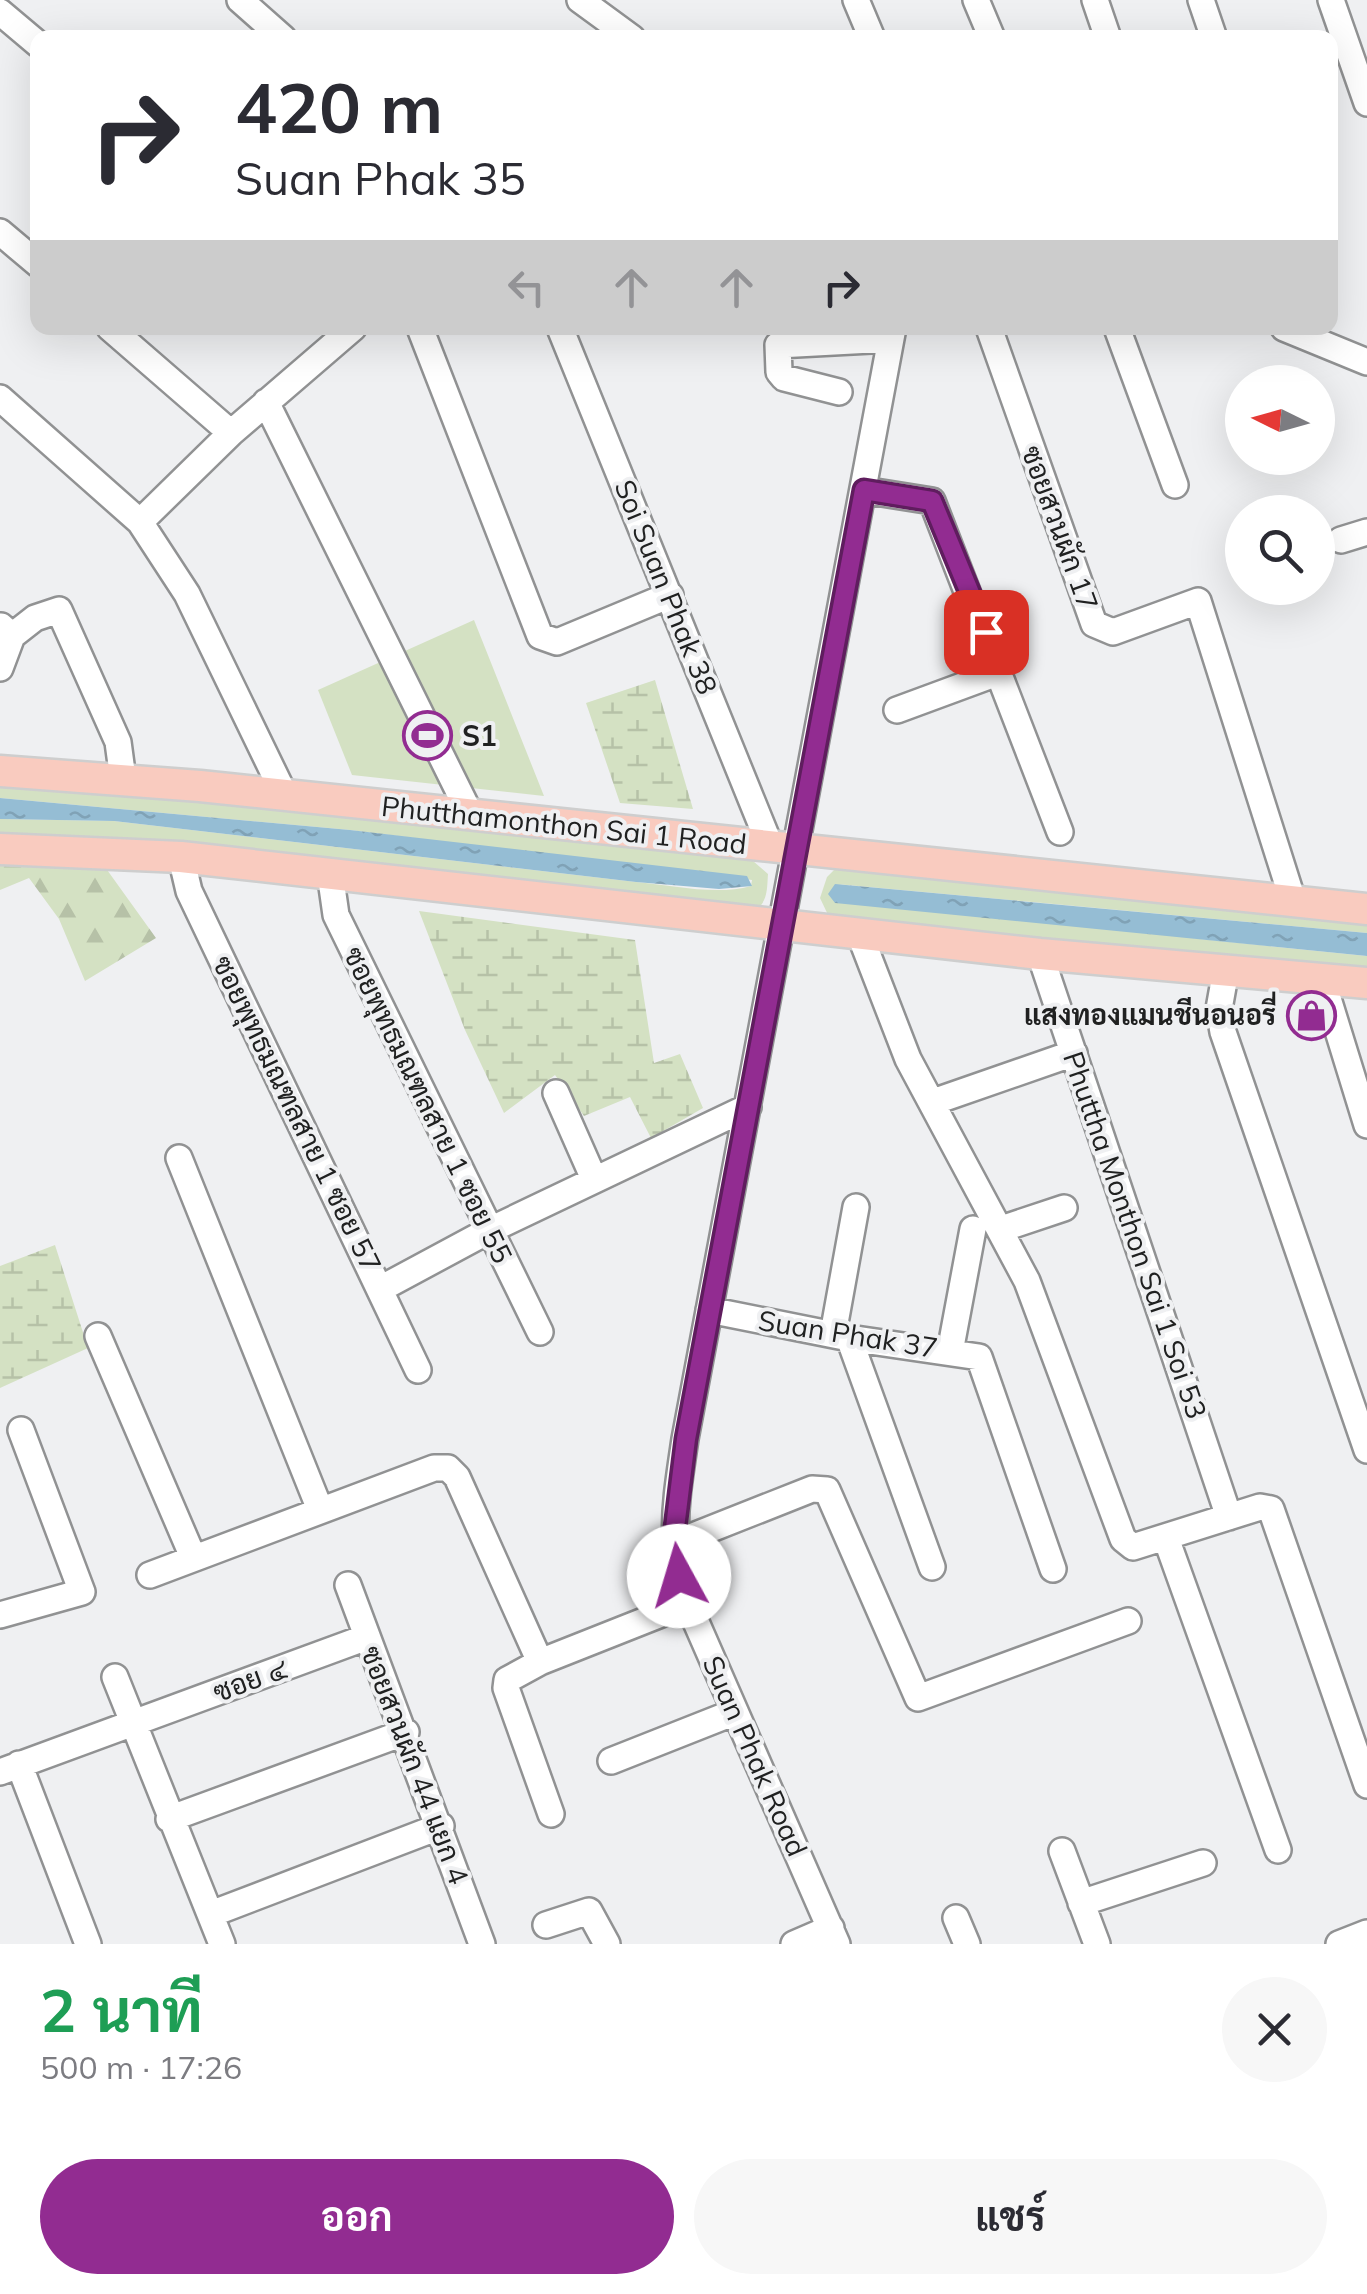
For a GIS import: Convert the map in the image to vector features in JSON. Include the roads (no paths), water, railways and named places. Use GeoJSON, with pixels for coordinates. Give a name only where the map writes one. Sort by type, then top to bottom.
{"type":"FeatureCollection","features":[{"type":"Feature","properties":{"kind":"main road","name":"Phutthamonthon Sai 1 Road"},"geometry":{"type":"LineString","coordinates":[[0,771],[284,794],[787,855],[1367,908]]}},
{"type":"Feature","properties":{"kind":"main road"},"geometry":{"type":"LineString","coordinates":[[0,848],[181,856],[781,920],[860,935],[1367,984]]}},
{"type":"Feature","properties":{"kind":"street"},"geometry":{"type":"LineString","coordinates":[[240,0],[274,30]]}},
{"type":"Feature","properties":{"kind":"street"},"geometry":{"type":"LineString","coordinates":[[580,0],[621,30]]}},
{"type":"Feature","properties":{"kind":"street"},"geometry":{"type":"LineString","coordinates":[[856,0],[869,30]]}},
{"type":"Feature","properties":{"kind":"street"},"geometry":{"type":"LineString","coordinates":[[976,0],[989,30]]}},
{"type":"Feature","properties":{"kind":"street"},"geometry":{"type":"LineString","coordinates":[[1095,0],[1105,30]]}},
{"type":"Feature","properties":{"kind":"street"},"geometry":{"type":"LineString","coordinates":[[1201,0],[1211,30]]}},
{"type":"Feature","properties":{"kind":"street"},"geometry":{"type":"LineString","coordinates":[[1331,0],[1367,103]]}},
{"type":"Feature","properties":{"kind":"street"},"geometry":{"type":"LineString","coordinates":[[0,12],[30,37]]}},
{"type":"Feature","properties":{"kind":"street"},"geometry":{"type":"LineString","coordinates":[[0,232],[30,257]]}},
{"type":"Feature","properties":{"kind":"street"},"geometry":{"type":"LineString","coordinates":[[118,335],[231,433]]}},
{"type":"Feature","properties":{"kind":"street"},"geometry":{"type":"LineString","coordinates":[[140,522],[231,433],[345,335]]}},
{"type":"Feature","properties":{"kind":"street"},"geometry":{"type":"LineString","coordinates":[[423,335],[540,636],[557,642],[670,596]]}},
{"type":"Feature","properties":{"kind":"street","name":"Soi Suan Phak 38"},"geometry":{"type":"LineString","coordinates":[[563,335],[670,596],[787,855]]}},
{"type":"Feature","properties":{"kind":"street"},"geometry":{"type":"LineString","coordinates":[[840,392],[784,378],[776,349],[783,343],[848,335]]}},
{"type":"Feature","properties":{"kind":"street","name":"Suan Phak Road"},"geometry":{"type":"LineString","coordinates":[[834,1936],[688,1604],[673,1544],[678,1489],[781,920],[787,855],[864,490],[891,335]]}},
{"type":"Feature","properties":{"kind":"street","name":"ซอยสวนผัก 17"},"geometry":{"type":"LineString","coordinates":[[991,335],[1094,624],[1113,632],[1198,601],[1215,668],[1293,902]]}},
{"type":"Feature","properties":{"kind":"street"},"geometry":{"type":"LineString","coordinates":[[1120,335],[1176,485]]}},
{"type":"Feature","properties":{"kind":"street"},"geometry":{"type":"LineString","coordinates":[[1320,335],[1367,362]]}},
{"type":"Feature","properties":{"kind":"street"},"geometry":{"type":"LineString","coordinates":[[0,398],[140,522],[187,594],[284,794]]}},
{"type":"Feature","properties":{"kind":"street"},"geometry":{"type":"LineString","coordinates":[[266,402],[470,814]]}},
{"type":"Feature","properties":{"kind":"street"},"geometry":{"type":"LineString","coordinates":[[864,490],[932,501],[1060,832]]}},
{"type":"Feature","properties":{"kind":"street"},"geometry":{"type":"LineString","coordinates":[[1341,540],[1367,532]]}},
{"type":"Feature","properties":{"kind":"street"},"geometry":{"type":"LineString","coordinates":[[0,668],[6,630],[59,610],[118,742],[124,779]]}},
{"type":"Feature","properties":{"kind":"street"},"geometry":{"type":"LineString","coordinates":[[897,710],[1000,672]]}},
{"type":"Feature","properties":{"kind":"street","name":"ซอยพุทธมณฑลสาย 1 ซอย 57"},"geometry":{"type":"LineString","coordinates":[[181,856],[188,891],[382,1288],[418,1370]]}},
{"type":"Feature","properties":{"kind":"street","name":"ซอยพุทธมณฑลสาย 1 ซอย 55"},"geometry":{"type":"LineString","coordinates":[[330,873],[336,915],[540,1332]]}},
{"type":"Feature","properties":{"kind":"street"},"geometry":{"type":"LineString","coordinates":[[860,935],[908,1058],[1001,1229],[1056,1354],[1122,1539],[1133,1547],[1260,1507],[1276,1514],[1367,1785]]}},
{"type":"Feature","properties":{"kind":"street","name":"Phuttha Monthon Sai 1 Soi 53"},"geometry":{"type":"LineString","coordinates":[[1040,954],[1229,1517]]}},
{"type":"Feature","properties":{"kind":"street"},"geometry":{"type":"LineString","coordinates":[[1226,970],[1219,1009],[1222,1032],[1367,1450]]}},
{"type":"Feature","properties":{"kind":"street"},"geometry":{"type":"LineString","coordinates":[[1322,979],[1367,1125]]}},
{"type":"Feature","properties":{"kind":"street"},"geometry":{"type":"LineString","coordinates":[[933,1102],[1074,1052]]}},
{"type":"Feature","properties":{"kind":"street"},"geometry":{"type":"LineString","coordinates":[[556,1093],[594,1180]]}},
{"type":"Feature","properties":{"kind":"street"},"geometry":{"type":"LineString","coordinates":[[382,1288],[748,1106]]}},
{"type":"Feature","properties":{"kind":"street"},"geometry":{"type":"LineString","coordinates":[[179,1158],[319,1507]]}},
{"type":"Feature","properties":{"kind":"street"},"geometry":{"type":"LineString","coordinates":[[856,1207],[841,1336],[932,1567]]}},
{"type":"Feature","properties":{"kind":"street"},"geometry":{"type":"LineString","coordinates":[[1001,1229],[1064,1208]]}},
{"type":"Feature","properties":{"kind":"street"},"geometry":{"type":"LineString","coordinates":[[950,1352],[973,1229]]}},
{"type":"Feature","properties":{"kind":"street","name":"Suan Phak 37"},"geometry":{"type":"LineString","coordinates":[[709,1310],[950,1352],[984,1362],[1054,1569]]}},
{"type":"Feature","properties":{"kind":"street"},"geometry":{"type":"LineString","coordinates":[[98,1336],[193,1557]]}},
{"type":"Feature","properties":{"kind":"street"},"geometry":{"type":"LineString","coordinates":[[0,1615],[82,1592],[21,1430]]}},
{"type":"Feature","properties":{"kind":"street"},"geometry":{"type":"LineString","coordinates":[[150,1574],[319,1507],[434,1468],[448,1468],[458,1477],[540,1662]]}},
{"type":"Feature","properties":{"kind":"street"},"geometry":{"type":"LineString","coordinates":[[673,1544],[812,1489],[827,1490],[912,1694],[918,1698],[1128,1621]]}},
{"type":"Feature","properties":{"kind":"street"},"geometry":{"type":"LineString","coordinates":[[1166,1538],[1278,1850]]}},
{"type":"Feature","properties":{"kind":"street","name":"ซอยสวนผัก 44 แยก 4"},"geometry":{"type":"LineString","coordinates":[[348,1585],[482,1944]]}},
{"type":"Feature","properties":{"kind":"street"},"geometry":{"type":"LineString","coordinates":[[551,1814],[506,1688],[512,1674],[688,1604]]}},
{"type":"Feature","properties":{"kind":"street","name":"ซอย ๔"},"geometry":{"type":"LineString","coordinates":[[10,1768],[367,1638]]}},
{"type":"Feature","properties":{"kind":"street"},"geometry":{"type":"LineString","coordinates":[[115,1678],[168,1818],[222,1944]]}},
{"type":"Feature","properties":{"kind":"street"},"geometry":{"type":"LineString","coordinates":[[611,1761],[735,1712]]}},
{"type":"Feature","properties":{"kind":"street"},"geometry":{"type":"LineString","coordinates":[[168,1818],[406,1732]]}},
{"type":"Feature","properties":{"kind":"street"},"geometry":{"type":"LineString","coordinates":[[10,1768],[88,1944]]}},
{"type":"Feature","properties":{"kind":"street"},"geometry":{"type":"LineString","coordinates":[[210,1914],[441,1826]]}},
{"type":"Feature","properties":{"kind":"street"},"geometry":{"type":"LineString","coordinates":[[1062,1851],[1097,1944]]}},
{"type":"Feature","properties":{"kind":"street"},"geometry":{"type":"LineString","coordinates":[[1081,1903],[1203,1863]]}},
{"type":"Feature","properties":{"kind":"street"},"geometry":{"type":"LineString","coordinates":[[546,1925],[589,1911],[600,1923],[607,1944]]}},
{"type":"Feature","properties":{"kind":"street"},"geometry":{"type":"LineString","coordinates":[[956,1918],[968,1944]]}},
{"type":"Feature","properties":{"kind":"street"},"geometry":{"type":"LineString","coordinates":[[1339,1944],[1367,1933]]}},
{"type":"Feature","properties":{"kind":"street"},"geometry":{"type":"LineString","coordinates":[[794,1944],[834,1936]]}},
{"type":"Feature","properties":{"kind":"water"},"geometry":{"type":"Polygon","coordinates":[[[0,798],[350,830],[747,876],[752,886],[719,889],[636,882],[114,821],[0,819],[0,798]]]}},
{"type":"Feature","properties":{"kind":"water"},"geometry":{"type":"Polygon","coordinates":[[[835,884],[1367,933],[1367,956],[835,903],[828,894],[835,884]]]}},
{"type":"Feature","properties":{"kind":"place","name":"S1"},"geometry":{"type":"Point","coordinates":[427,736]}},
{"type":"Feature","properties":{"kind":"place","name":"แสงทองแมนชีนอนอรี่"},"geometry":{"type":"Point","coordinates":[1311,1015]}}]}
